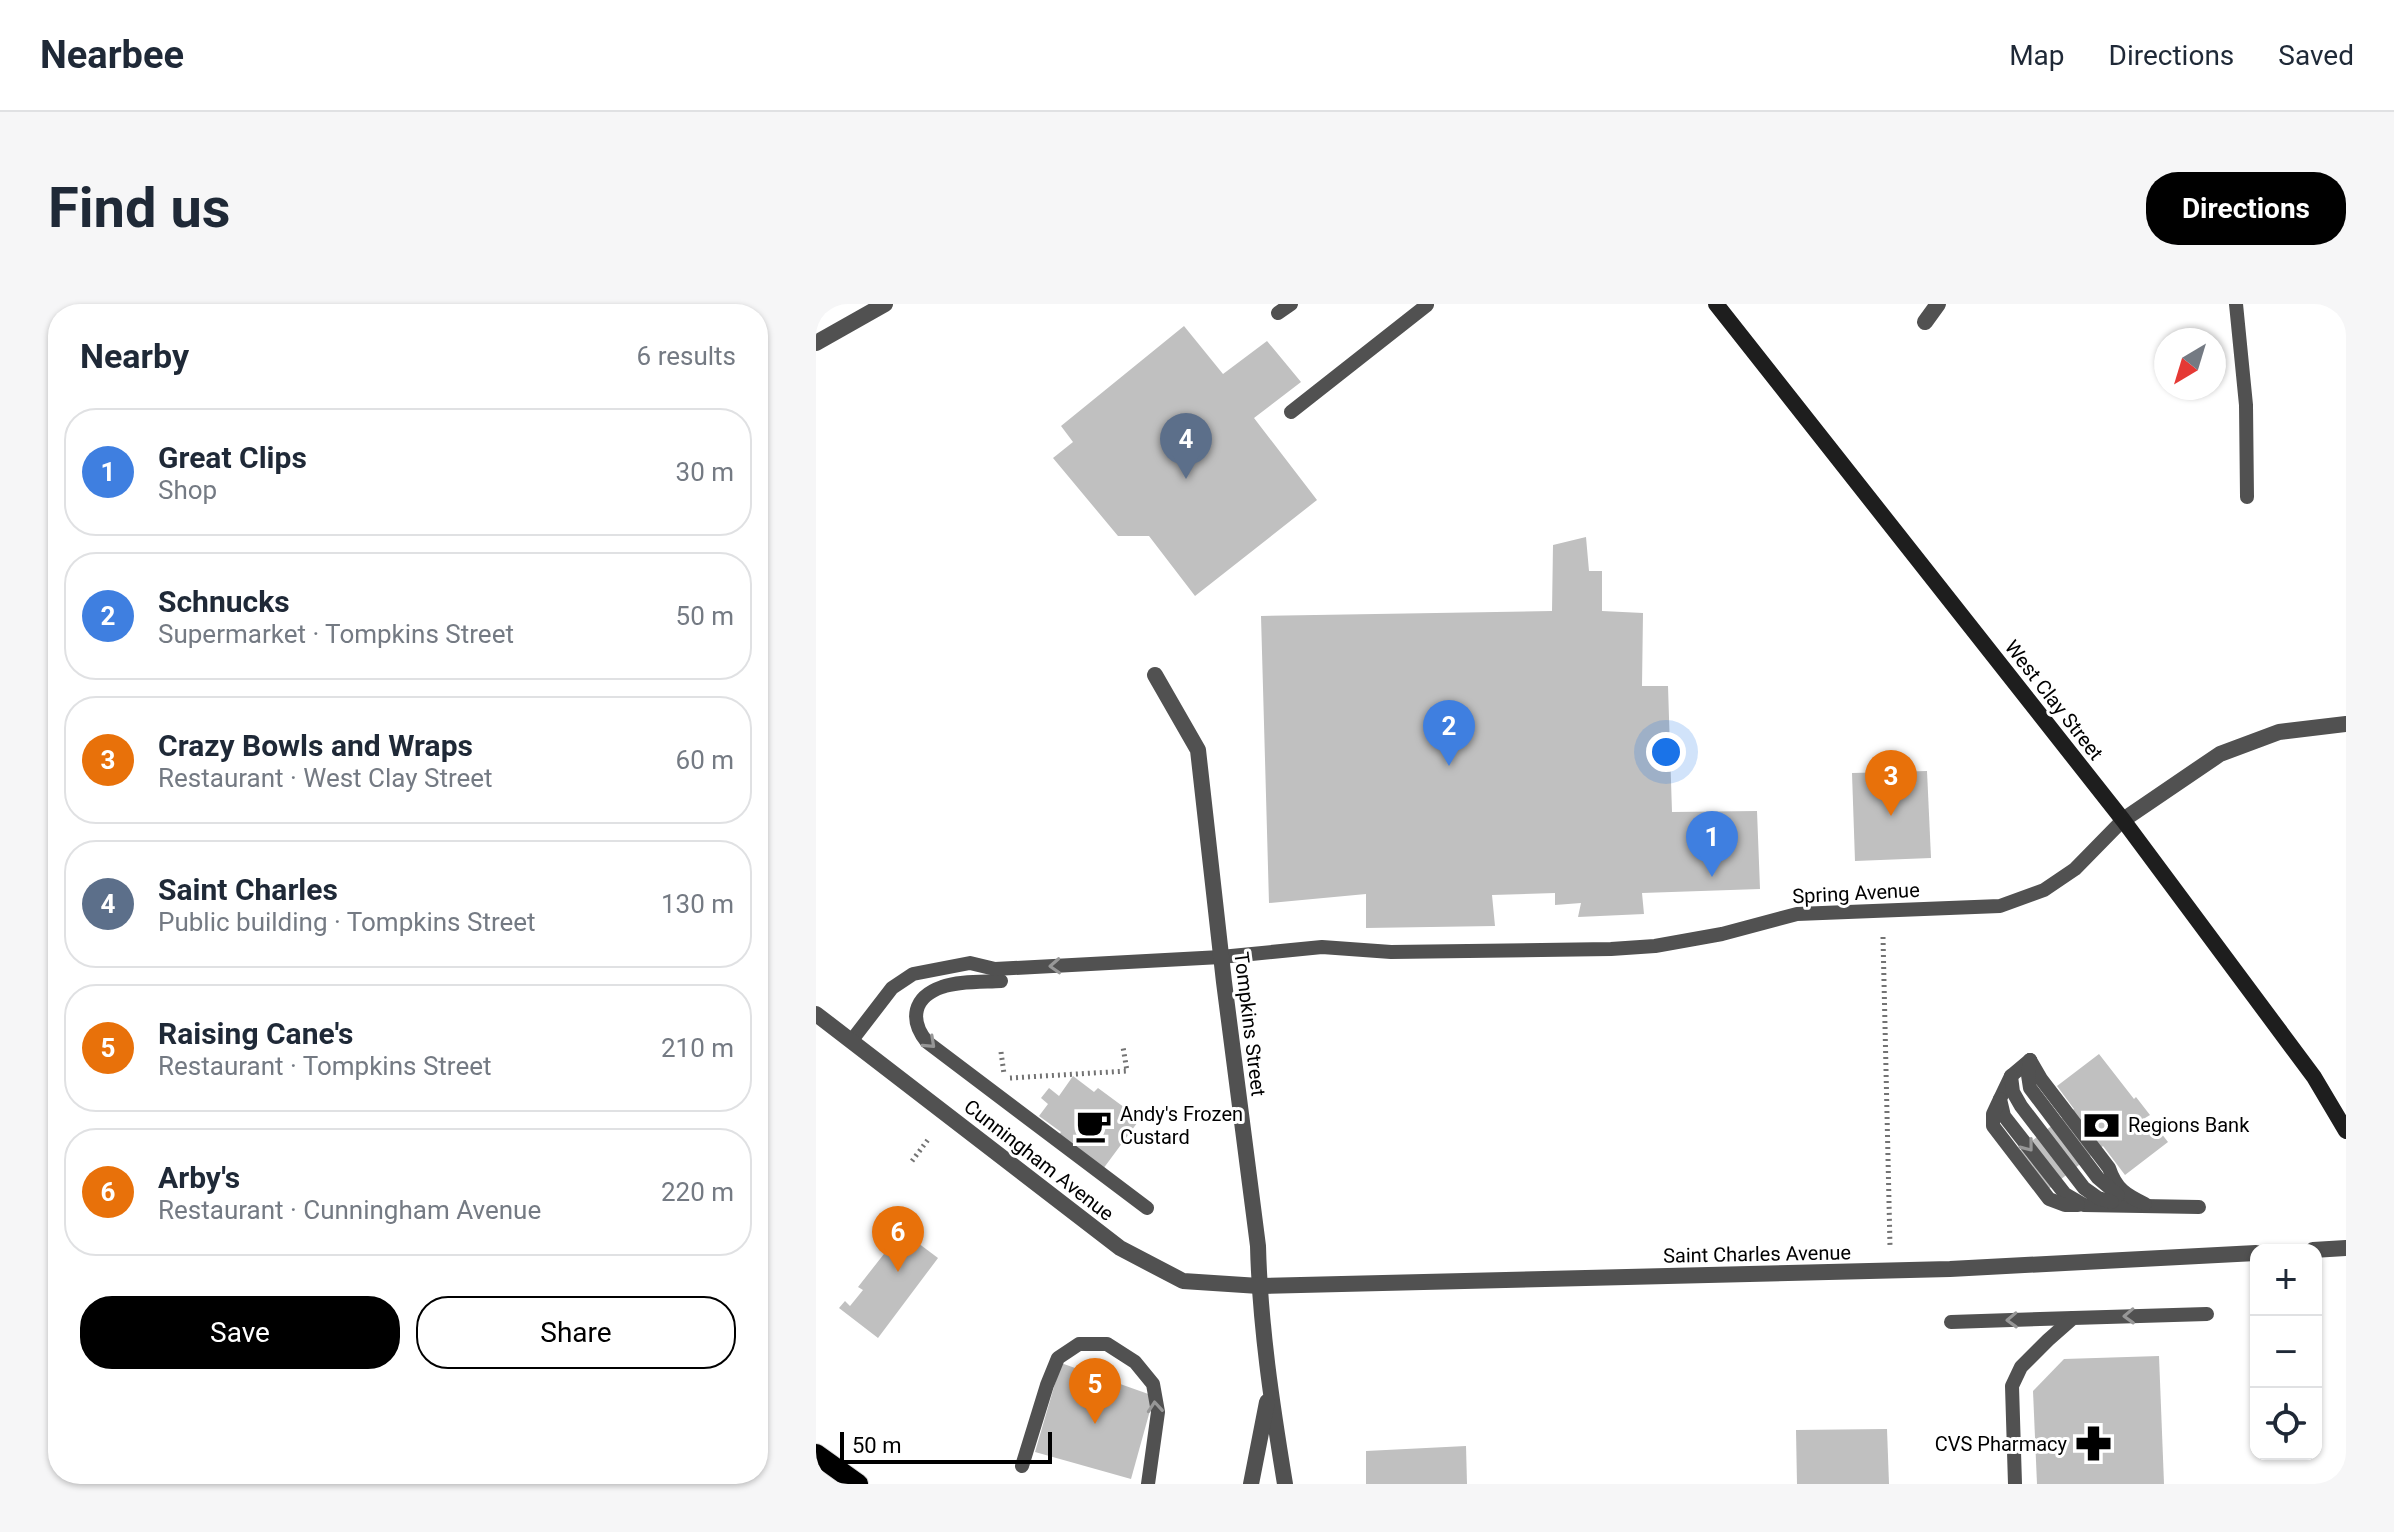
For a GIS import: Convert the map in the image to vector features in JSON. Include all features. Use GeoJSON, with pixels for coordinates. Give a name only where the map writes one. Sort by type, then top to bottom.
{"type":"FeatureCollection","features":[{"type":"Feature","properties":{"kind":"main road"},"geometry":{"type":"LineString","coordinates":[[816,1454],[858,1484]]}},
{"type":"Feature","properties":{"kind":"street"},"geometry":{"type":"LineString","coordinates":[[816,343],[885,304]]}},
{"type":"Feature","properties":{"kind":"street","name":"West Clay Street"},"geometry":{"type":"LineString","coordinates":[[1716,304],[2123,820],[2314,1077],[2346,1131]]}},
{"type":"Feature","properties":{"kind":"street"},"geometry":{"type":"LineString","coordinates":[[1925,322],[1938,304]]}},
{"type":"Feature","properties":{"kind":"street","name":"Tompkins Street"},"geometry":{"type":"LineString","coordinates":[[1155,675],[1198,750],[1258,1246],[1269,1388],[1285,1484]]}},
{"type":"Feature","properties":{"kind":"street","name":"Spring Avenue"},"geometry":{"type":"LineString","coordinates":[[2123,820],[2220,754],[2279,732],[2346,724]]}},
{"type":"Feature","properties":{"kind":"street","name":"Cunningham Avenue"},"geometry":{"type":"LineString","coordinates":[[816,1014],[1120,1248],[1183,1281],[1259,1286]]}},
{"type":"Feature","properties":{"kind":"street"},"geometry":{"type":"LineString","coordinates":[[2322,1249],[2346,1248]]}},
{"type":"Feature","properties":{"kind":"street","name":"Saint Charles Avenue"},"geometry":{"type":"LineString","coordinates":[[1259,1286],[1950,1269],[2250,1253]]}},
{"type":"Feature","properties":{"kind":"street","name":"Tompkins Street"},"geometry":{"type":"LineString","coordinates":[[1251,1484],[1269,1388]]}},
{"type":"Feature","properties":{"kind":"lane"},"geometry":{"type":"LineString","coordinates":[[2236,304],[2246,405],[2247,497]]}},
{"type":"Feature","properties":{"kind":"lane"},"geometry":{"type":"LineString","coordinates":[[1291,412],[1427,305]]}},
{"type":"Feature","properties":{"kind":"lane","name":"Spring Avenue"},"geometry":{"type":"LineString","coordinates":[[852,1040],[892,988],[913,974],[970,963],[995,969],[1221,957],[1322,947],[1391,952],[1611,949],[1655,946],[1722,934],[1797,914],[2000,906],[2044,890],[2075,869],[2123,820]]}},
{"type":"Feature","properties":{"kind":"lane"},"geometry":{"type":"LineString","coordinates":[[1001,981],[942,987],[921,999],[916,1012],[916,1029],[927,1042],[1147,1208]]}},
{"type":"Feature","properties":{"kind":"lane"},"geometry":{"type":"LineString","coordinates":[[2135,1206],[2098,1178],[2030,1088],[2030,1060],[2011,1076],[2000,1099],[2004,1116],[2065,1194],[2084,1205],[2135,1206],[2199,1207]]}},
{"type":"Feature","properties":{"kind":"lane"},"geometry":{"type":"LineString","coordinates":[[2011,1076],[2013,1092],[2021,1106],[2084,1188],[2098,1198],[2135,1206]]}},
{"type":"Feature","properties":{"kind":"lane"},"geometry":{"type":"LineString","coordinates":[[1951,1322],[2207,1314]]}},
{"type":"Feature","properties":{"kind":"lane"},"geometry":{"type":"LineString","coordinates":[[2015,1484],[2012,1386],[2021,1367],[2073,1318]]}},
{"type":"Feature","properties":{"kind":"lane"},"geometry":{"type":"LineString","coordinates":[[1022,1466],[1058,1358],[1079,1344],[1107,1344],[1135,1362],[1153,1384],[1158,1412],[1148,1484]]}},
{"type":"Feature","properties":{"kind":"path"},"geometry":{"type":"LineString","coordinates":[[1883,937],[1890,1246]]}},
{"type":"Feature","properties":{"kind":"path"},"geometry":{"type":"LineString","coordinates":[[1001,1052],[1004,1078],[1127,1071],[1123,1047]]}},
{"type":"Feature","properties":{"kind":"path"},"geometry":{"type":"LineString","coordinates":[[912,1161],[930,1137]]}},
{"type":"Feature","properties":{"kind":"building"},"geometry":{"type":"Polygon","coordinates":[[[1184,326],[1223,374],[1267,341],[1301,382],[1254,418],[1317,500],[1195,596],[1149,536],[1118,536],[1053,458],[1073,442],[1061,426],[1184,326]]]}},
{"type":"Feature","properties":{"kind":"building"},"geometry":{"type":"Polygon","coordinates":[[[1586,537],[1589,571],[1602,571],[1602,611],[1643,613],[1642,686],[1668,686],[1672,812],[1757,811],[1760,889],[1642,893],[1644,914],[1578,917],[1581,903],[1555,905],[1555,893],[1492,895],[1495,926],[1366,928],[1366,894],[1269,903],[1261,616],[1552,611],[1553,545],[1586,537]]]}},
{"type":"Feature","properties":{"kind":"building"},"geometry":{"type":"Polygon","coordinates":[[[1927,771],[1931,858],[1855,861],[1852,773],[1927,771]]]}},
{"type":"Feature","properties":{"kind":"building","name":"Regions Bank"},"geometry":{"type":"Polygon","coordinates":[[[2099,1054],[2150,1115],[2145,1118],[2168,1142],[2125,1175],[2103,1146],[2041,1195],[2012,1156],[2074,1109],[2057,1086],[2099,1054]]]}},
{"type":"Feature","properties":{"kind":"building","name":"Andy's Frozen Custard"},"geometry":{"type":"Polygon","coordinates":[[[1073,1076],[1094,1092],[1098,1088],[1140,1119],[1103,1169],[1058,1136],[1061,1132],[1039,1116],[1048,1104],[1041,1098],[1049,1088],[1059,1096],[1073,1076]]]}},
{"type":"Feature","properties":{"kind":"building"},"geometry":{"type":"Polygon","coordinates":[[[902,1231],[938,1258],[878,1338],[839,1308],[845,1301],[850,1306],[863,1290],[858,1287],[902,1231]]]}},
{"type":"Feature","properties":{"kind":"building"},"geometry":{"type":"Polygon","coordinates":[[[2159,1356],[2164,1484],[2037,1484],[2033,1391],[2064,1359],[2159,1356]]]}},
{"type":"Feature","properties":{"kind":"building"},"geometry":{"type":"Polygon","coordinates":[[[1061,1363],[1154,1396],[1131,1479],[1035,1452],[1061,1363]]]}},
{"type":"Feature","properties":{"kind":"building"},"geometry":{"type":"Polygon","coordinates":[[[1887,1429],[1889,1484],[1797,1484],[1796,1430],[1887,1429]]]}},
{"type":"Feature","properties":{"kind":"building"},"geometry":{"type":"Polygon","coordinates":[[[1466,1446],[1467,1484],[1366,1484],[1366,1451],[1466,1446]]]}},
{"type":"Feature","properties":{"kind":"place","name":"Saint Charles"},"geometry":{"type":"Point","coordinates":[1186,479]}},
{"type":"Feature","properties":{"kind":"place","name":"Schnucks"},"geometry":{"type":"Point","coordinates":[1449,766]}},
{"type":"Feature","properties":{"kind":"place","name":"Crazy Bowls and Wraps"},"geometry":{"type":"Point","coordinates":[1891,816]}},
{"type":"Feature","properties":{"kind":"place","name":"Great Clips"},"geometry":{"type":"Point","coordinates":[1712,877]}},
{"type":"Feature","properties":{"kind":"place","name":"Regions Bank"},"geometry":{"type":"Point","coordinates":[2102,1125]}},
{"type":"Feature","properties":{"kind":"place","name":"Andy's Frozen Custard"},"geometry":{"type":"Point","coordinates":[1094,1126]}},
{"type":"Feature","properties":{"kind":"place","name":"Arby's"},"geometry":{"type":"Point","coordinates":[898,1272]}},
{"type":"Feature","properties":{"kind":"place","name":"Raising Cane's"},"geometry":{"type":"Point","coordinates":[1095,1424]}},
{"type":"Feature","properties":{"kind":"place","name":"CVS Pharmacy"},"geometry":{"type":"Point","coordinates":[2093,1444]}}]}
